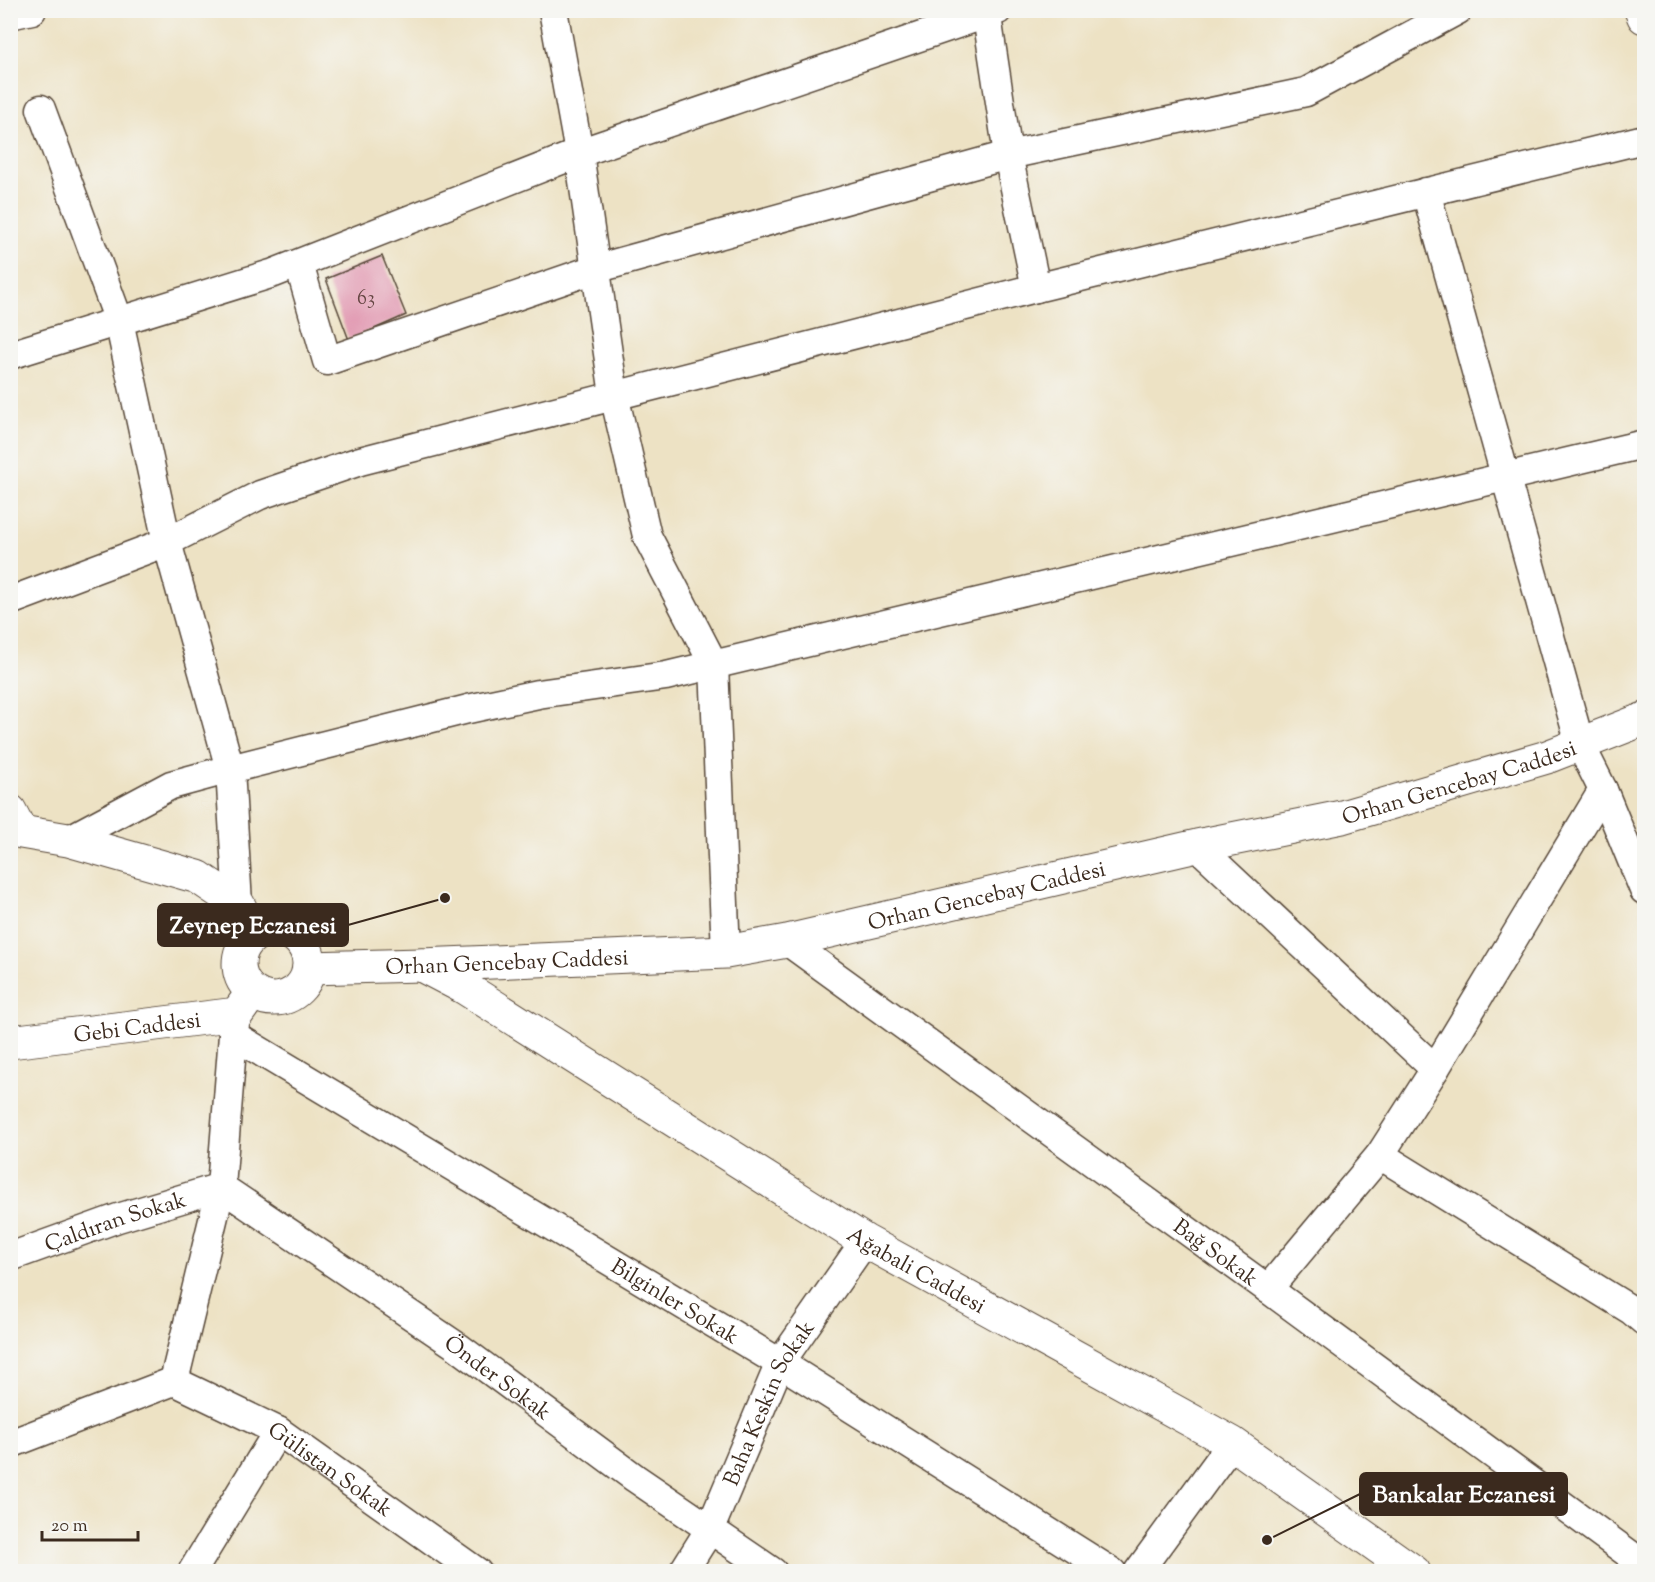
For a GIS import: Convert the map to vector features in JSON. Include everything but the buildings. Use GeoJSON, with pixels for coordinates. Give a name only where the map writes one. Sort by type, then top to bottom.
{"type":"FeatureCollection","features":[{"type":"Feature","properties":{"kind":"main road"},"geometry":{"type":"LineString","coordinates":[[1641,10],[1644,17]]}},
{"type":"Feature","properties":{"kind":"main road","name":"Orhan Gencebay Caddesi"},"geometry":{"type":"LineString","coordinates":[[309,968],[726,952],[787,941],[1197,846],[1342,817],[1547,757],[1644,719]]}},
{"type":"Feature","properties":{"kind":"main road"},"geometry":{"type":"LineString","coordinates":[[13,829],[64,839],[198,877],[238,904],[245,918],[257,931]]}},
{"type":"Feature","properties":{"kind":"main road"},"geometry":{"type":"LineString","coordinates":[[241,1014],[238,973],[240,949],[257,931],[276,927],[294,934],[306,949],[309,968]]}},
{"type":"Feature","properties":{"kind":"main road","name":"Ağabali Caddesi"},"geometry":{"type":"LineString","coordinates":[[421,965],[465,988],[865,1241],[1232,1443],[1414,1572]]}},
{"type":"Feature","properties":{"kind":"main road","name":"Gebi Caddesi"},"geometry":{"type":"LineString","coordinates":[[10,1042],[241,1014],[270,1000],[288,998],[303,986],[309,968]]}},
{"type":"Feature","properties":{"kind":"street"},"geometry":{"type":"LineString","coordinates":[[10,15],[32,10]]}},
{"type":"Feature","properties":{"kind":"street"},"geometry":{"type":"LineString","coordinates":[[553,10],[579,153],[614,395],[647,536],[714,665],[726,952]]}},
{"type":"Feature","properties":{"kind":"street"},"geometry":{"type":"LineString","coordinates":[[299,264],[327,361],[595,270],[1008,155],[1306,92],[1458,10]]}},
{"type":"Feature","properties":{"kind":"street"},"geometry":{"type":"LineString","coordinates":[[10,355],[274,273],[579,153],[990,12],[1008,155],[1036,288]]}},
{"type":"Feature","properties":{"kind":"street"},"geometry":{"type":"LineString","coordinates":[[41,109],[119,321],[167,542],[230,769],[238,904]]}},
{"type":"Feature","properties":{"kind":"street"},"geometry":{"type":"LineString","coordinates":[[10,600],[167,542],[260,495],[349,465],[1036,288],[1644,139]]}},
{"type":"Feature","properties":{"kind":"street"},"geometry":{"type":"LineString","coordinates":[[1426,192],[1580,744],[1603,789],[1644,890]]}},
{"type":"Feature","properties":{"kind":"street"},"geometry":{"type":"LineString","coordinates":[[64,839],[171,785],[468,709],[538,694],[666,676],[1644,444]]}},
{"type":"Feature","properties":{"kind":"street"},"geometry":{"type":"LineString","coordinates":[[1268,1289],[1380,1155],[1435,1069],[1603,789]]}},
{"type":"Feature","properties":{"kind":"street"},"geometry":{"type":"LineString","coordinates":[[1197,846],[1435,1069]]}},
{"type":"Feature","properties":{"kind":"street","name":"Bağ Sokak"},"geometry":{"type":"LineString","coordinates":[[787,941],[1268,1289],[1640,1553]]}},
{"type":"Feature","properties":{"kind":"street"},"geometry":{"type":"LineString","coordinates":[[10,1444],[174,1381],[221,1187],[241,1014]]}},
{"type":"Feature","properties":{"kind":"street","name":"Bilginler Sokak"},"geometry":{"type":"LineString","coordinates":[[241,1014],[780,1363],[1112,1572]]}},
{"type":"Feature","properties":{"kind":"street"},"geometry":{"type":"LineString","coordinates":[[1380,1155],[1631,1310],[1644,1321]]}},
{"type":"Feature","properties":{"kind":"street","name":"Çaldıran Sokak"},"geometry":{"type":"LineString","coordinates":[[10,1257],[118,1218],[221,1187]]}},
{"type":"Feature","properties":{"kind":"street","name":"Önder Sokak"},"geometry":{"type":"LineString","coordinates":[[221,1187],[458,1347],[635,1478],[773,1572]]}},
{"type":"Feature","properties":{"kind":"street","name":"Baha Keskin Sokak"},"geometry":{"type":"LineString","coordinates":[[683,1572],[710,1529],[780,1363],[865,1241]]}},
{"type":"Feature","properties":{"kind":"street","name":"Gülistan Sokak"},"geometry":{"type":"LineString","coordinates":[[174,1381],[278,1431],[477,1572]]}},
{"type":"Feature","properties":{"kind":"street"},"geometry":{"type":"LineString","coordinates":[[192,1572],[278,1431]]}},
{"type":"Feature","properties":{"kind":"street"},"geometry":{"type":"LineString","coordinates":[[1138,1572],[1232,1443]]}},
{"type":"Feature","properties":{"kind":"place","name":"Zeynep Eczanesi"},"geometry":{"type":"Point","coordinates":[445,898]}},
{"type":"Feature","properties":{"kind":"place","name":"Bankalar Eczanesi"},"geometry":{"type":"Point","coordinates":[1267,1540]}}]}
